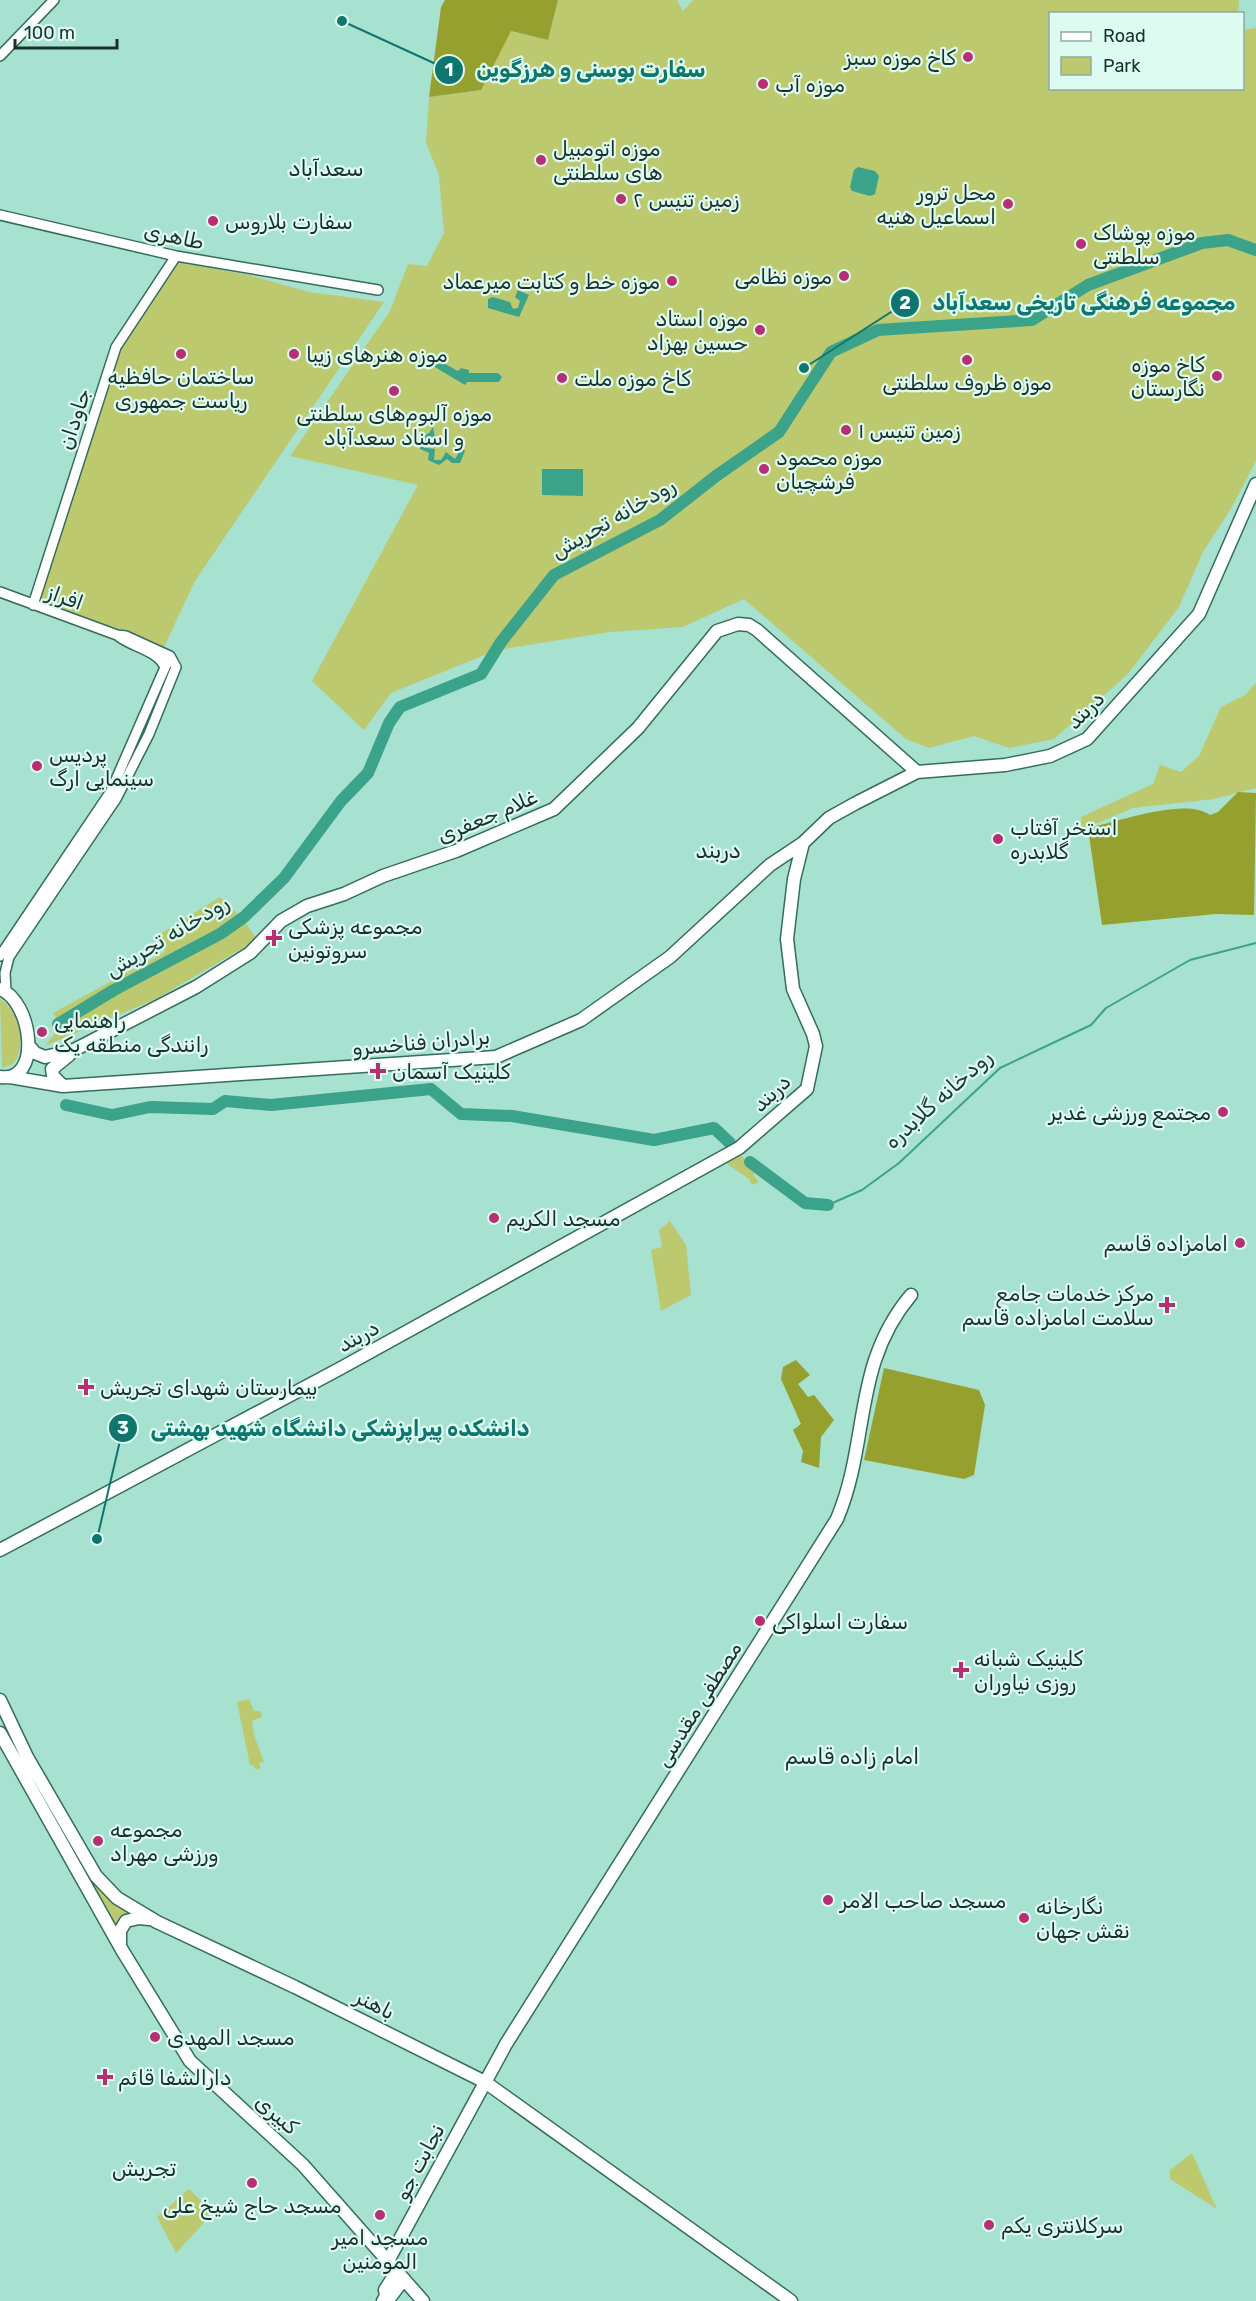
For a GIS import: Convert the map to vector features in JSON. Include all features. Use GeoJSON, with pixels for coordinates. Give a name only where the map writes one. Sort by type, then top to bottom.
{"type":"FeatureCollection","features":[{"type":"Feature","properties":{"kind":"main road","name":"دربند"},"geometry":{"type":"LineString","coordinates":[[0,1550],[341,1368],[739,1148],[807,1089],[816,1046],[813,1034],[798,1004],[788,964],[787,939],[794,879],[803,843],[829,818],[917,772],[1005,765],[1050,756],[1087,739],[1199,614],[1256,484]]}},
{"type":"Feature","properties":{"kind":"main road","name":"غلام جعفری"},"geometry":{"type":"LineString","coordinates":[[29,1046],[45,1057],[74,1050],[196,987],[250,953],[281,921],[307,906],[344,894],[383,876],[456,851],[554,809],[638,728],[705,643],[725,627],[749,625],[757,630],[917,772]]}},
{"type":"Feature","properties":{"kind":"main road","name":"برادران فناخسرو"},"geometry":{"type":"LineString","coordinates":[[4,1080],[63,1086],[496,1057],[590,1016],[670,957],[774,863],[803,843]]}},
{"type":"Feature","properties":{"kind":"main road"},"geometry":{"type":"LineString","coordinates":[[774,863],[788,870],[794,879]]}},
{"type":"Feature","properties":{"kind":"main road"},"geometry":{"type":"LineString","coordinates":[[3,990],[21,1009],[27,1026],[29,1046],[22,1067],[4,1080]]}},
{"type":"Feature","properties":{"kind":"main road"},"geometry":{"type":"LineString","coordinates":[[63,1086],[53,1076],[52,1069],[74,1050]]}},
{"type":"Feature","properties":{"kind":"main road","name":"مصطفی مقدسی"},"geometry":{"type":"LineString","coordinates":[[485,2082],[566,1946],[837,1519],[858,1446],[872,1363],[889,1326],[911,1295]]}},
{"type":"Feature","properties":{"kind":"main road","name":"باهنر"},"geometry":{"type":"LineString","coordinates":[[0,1700],[22,1747],[96,1876],[117,1898],[157,1922],[322,2000],[485,2082],[791,2301]]}},
{"type":"Feature","properties":{"kind":"main road"},"geometry":{"type":"LineString","coordinates":[[0,1733],[120,1946]]}},
{"type":"Feature","properties":{"kind":"main road"},"geometry":{"type":"LineString","coordinates":[[120,1946],[120,1931],[126,1922],[139,1918],[157,1922]]}},
{"type":"Feature","properties":{"kind":"main road","name":"کبیری"},"geometry":{"type":"LineString","coordinates":[[120,1946],[193,2065],[303,2165],[423,2301]]}},
{"type":"Feature","properties":{"kind":"main road","name":"نجابت جو"},"geometry":{"type":"LineString","coordinates":[[388,2261],[485,2082]]}},
{"type":"Feature","properties":{"kind":"main road"},"geometry":{"type":"LineString","coordinates":[[385,2299],[385,2290],[401,2275]]}},
{"type":"Feature","properties":{"kind":"street"},"geometry":{"type":"LineString","coordinates":[[0,56],[54,0]]}},
{"type":"Feature","properties":{"kind":"street","name":"طاهری"},"geometry":{"type":"LineString","coordinates":[[0,215],[176,256],[378,290]]}},
{"type":"Feature","properties":{"kind":"street","name":"جاودان"},"geometry":{"type":"LineString","coordinates":[[33,604],[116,347],[176,256]]}},
{"type":"Feature","properties":{"kind":"street","name":"افراز"},"geometry":{"type":"LineString","coordinates":[[0,592],[117,635],[126,636],[170,656]]}},
{"type":"Feature","properties":{"kind":"street","name":"افراز"},"geometry":{"type":"LineString","coordinates":[[117,635],[124,641],[151,654],[163,663],[165,668]]}},
{"type":"Feature","properties":{"kind":"street"},"geometry":{"type":"LineString","coordinates":[[0,956],[111,791],[170,656]]}},
{"type":"Feature","properties":{"kind":"street"},"geometry":{"type":"LineString","coordinates":[[3,990],[9,957],[50,892],[116,799],[149,734],[176,667],[170,656]]}},
{"type":"Feature","properties":{"kind":"green space"},"geometry":{"type":"Polygon","coordinates":[[[558,0],[677,0],[683,11],[693,0],[1239,0],[1238,12],[1049,12],[1049,90],[1244,90],[1244,30],[1256,28],[1256,461],[1232,507],[1203,552],[1179,607],[1127,675],[1054,739],[1009,748],[974,736],[929,748],[906,739],[744,599],[683,627],[610,632],[497,650],[391,693],[364,730],[312,681],[418,485],[290,456],[390,311],[408,264],[427,266],[444,233],[439,175],[426,143],[429,97],[481,90],[510,31],[548,40],[558,0]]]}},
{"type":"Feature","properties":{"kind":"green space"},"geometry":{"type":"Polygon","coordinates":[[[178,262],[249,275],[309,292],[384,302],[195,581],[163,649],[138,635],[39,603],[120,350],[178,262]]]}},
{"type":"Feature","properties":{"kind":"green space"},"geometry":{"type":"Polygon","coordinates":[[[1256,683],[1256,788],[1214,799],[1133,808],[1081,830],[1081,817],[1153,784],[1160,765],[1181,772],[1199,756],[1221,707],[1245,695],[1256,683]]]}},
{"type":"Feature","properties":{"kind":"green space"},"geometry":{"type":"Polygon","coordinates":[[[220,897],[239,915],[221,929],[57,1019],[53,1013],[165,952],[160,934],[220,897]]]}},
{"type":"Feature","properties":{"kind":"green space"},"geometry":{"type":"Polygon","coordinates":[[[245,922],[257,940],[156,999],[45,1046],[61,1025],[245,922]]]}},
{"type":"Feature","properties":{"kind":"green space"},"geometry":{"type":"Polygon","coordinates":[[[0,999],[7,1004],[16,1020],[20,1039],[18,1057],[13,1064],[2,1068],[0,999]]]}},
{"type":"Feature","properties":{"kind":"green space"},"geometry":{"type":"Polygon","coordinates":[[[738,1153],[758,1170],[753,1175],[759,1182],[752,1185],[749,1179],[723,1161],[738,1153]]]}},
{"type":"Feature","properties":{"kind":"green space"},"geometry":{"type":"Polygon","coordinates":[[[670,1221],[686,1245],[691,1295],[661,1311],[651,1250],[662,1247],[659,1230],[670,1221]]]}},
{"type":"Feature","properties":{"kind":"green space"},"geometry":{"type":"Polygon","coordinates":[[[249,1699],[254,1711],[261,1711],[262,1717],[252,1721],[254,1735],[264,1762],[259,1763],[261,1768],[256,1770],[253,1765],[250,1765],[237,1702],[249,1699]]]}},
{"type":"Feature","properties":{"kind":"green space"},"geometry":{"type":"Polygon","coordinates":[[[0,1710],[95,1882],[106,1897],[132,1915],[116,1931],[8,1737],[0,1718],[0,1710]]]}},
{"type":"Feature","properties":{"kind":"green space"},"geometry":{"type":"Polygon","coordinates":[[[1192,2153],[1217,2209],[1170,2179],[1170,2170],[1192,2153]]]}},
{"type":"Feature","properties":{"kind":"green space"},"geometry":{"type":"Polygon","coordinates":[[[189,2189],[213,2213],[176,2253],[157,2217],[189,2189]]]}},
{"type":"Feature","properties":{"kind":"shaded area"},"geometry":{"type":"Polygon","coordinates":[[[445,0],[558,0],[548,40],[511,31],[481,90],[429,97],[441,7],[445,0]]]}},
{"type":"Feature","properties":{"kind":"shaded area"},"geometry":{"type":"Polygon","coordinates":[[[858,167],[875,171],[879,176],[875,194],[870,196],[852,191],[850,187],[854,170],[858,167]]]}},
{"type":"Feature","properties":{"kind":"shaded area"},"geometry":{"type":"Polygon","coordinates":[[[518,290],[529,295],[519,317],[488,308],[488,299],[493,297],[510,302],[513,309],[518,308],[520,301],[515,297],[518,290]]]}},
{"type":"Feature","properties":{"kind":"shaded area"},"geometry":{"type":"Polygon","coordinates":[[[429,355],[458,371],[461,368],[469,370],[469,373],[498,373],[502,377],[499,382],[467,382],[465,385],[428,363],[426,360],[429,355]]]}},
{"type":"Feature","properties":{"kind":"shaded area"},"geometry":{"type":"Polygon","coordinates":[[[433,427],[435,438],[424,442],[427,448],[435,449],[434,460],[441,460],[446,452],[455,459],[458,454],[453,443],[460,437],[462,441],[460,444],[465,451],[460,463],[452,463],[447,459],[439,465],[428,460],[429,453],[420,449],[419,439],[429,433],[433,427]]]}},
{"type":"Feature","properties":{"kind":"shaded area"},"geometry":{"type":"Polygon","coordinates":[[[542,469],[583,469],[583,496],[542,495],[542,469]]]}},
{"type":"Feature","properties":{"kind":"shaded area"},"geometry":{"type":"Polygon","coordinates":[[[1238,792],[1256,793],[1254,915],[1216,914],[1102,925],[1088,828],[1168,810],[1199,810],[1210,815],[1218,812],[1238,792]]]}},
{"type":"Feature","properties":{"kind":"shaded area"},"geometry":{"type":"Polygon","coordinates":[[[796,1360],[810,1375],[798,1384],[808,1397],[814,1395],[834,1420],[821,1437],[819,1468],[801,1462],[803,1451],[793,1430],[801,1424],[781,1379],[783,1367],[796,1360]]]}},
{"type":"Feature","properties":{"kind":"shaded area"},"geometry":{"type":"Polygon","coordinates":[[[884,1368],[979,1390],[985,1405],[974,1475],[964,1479],[864,1460],[884,1368]]]}},
{"type":"Feature","properties":{"kind":"waterway","name":"رودخانه تجریش"},"geometry":{"type":"LineString","coordinates":[[58,1024],[114,990],[220,934],[244,917],[284,878],[341,801],[368,773],[389,723],[400,707],[481,674],[501,642],[554,575],[660,520],[716,476],[779,432],[831,352],[878,330],[1032,320],[1088,285],[1202,243],[1228,240],[1256,250]]}},
{"type":"Feature","properties":{"kind":"waterway","name":"رودخانه گلابدره"},"geometry":{"type":"LineString","coordinates":[[828,1205],[862,1190],[899,1163],[1000,1068],[1091,1025],[1106,1008],[1190,960],[1256,943]]}},
{"type":"Feature","properties":{"kind":"waterway","name":"رودخانه گلابدره"},"geometry":{"type":"LineString","coordinates":[[66,1105],[112,1115],[150,1107],[213,1109],[225,1101],[271,1105],[431,1089],[461,1114],[512,1116],[654,1140],[714,1128],[730,1143]]}},
{"type":"Feature","properties":{"kind":"waterway","name":"رودخانه گلابدره"},"geometry":{"type":"LineString","coordinates":[[750,1162],[805,1203],[828,1205]]}},
{"type":"Feature","properties":{"kind":"place","name":"سفارت بوسنی و هرزگوین"},"geometry":{"type":"Point","coordinates":[342,21]}},
{"type":"Feature","properties":{"kind":"place","name":"کاخ موزه سبز"},"geometry":{"type":"Point","coordinates":[968,57]}},
{"type":"Feature","properties":{"kind":"place","name":"موزه آب"},"geometry":{"type":"Point","coordinates":[763,84]}},
{"type":"Feature","properties":{"kind":"place","name":"موزه اتومبیل های سلطنتی"},"geometry":{"type":"Point","coordinates":[541,160]}},
{"type":"Feature","properties":{"kind":"place","name":"زمین تنیس ۲"},"geometry":{"type":"Point","coordinates":[621,199]}},
{"type":"Feature","properties":{"kind":"place","name":"محل ترور اسماعیل هنیه"},"geometry":{"type":"Point","coordinates":[1008,204]}},
{"type":"Feature","properties":{"kind":"place","name":"سفارت بلاروس"},"geometry":{"type":"Point","coordinates":[213,221]}},
{"type":"Feature","properties":{"kind":"place","name":"موزه پوشاک سلطنتی"},"geometry":{"type":"Point","coordinates":[1081,244]}},
{"type":"Feature","properties":{"kind":"place","name":"موزه نظامی"},"geometry":{"type":"Point","coordinates":[844,276]}},
{"type":"Feature","properties":{"kind":"place","name":"موزه خط و کتابت میرعماد"},"geometry":{"type":"Point","coordinates":[672,281]}},
{"type":"Feature","properties":{"kind":"place","name":"موزه استاد حسین بهزاد"},"geometry":{"type":"Point","coordinates":[760,330]}},
{"type":"Feature","properties":{"kind":"place","name":"ساختمان حافظیه ریاست جمهوری"},"geometry":{"type":"Point","coordinates":[181,354]}},
{"type":"Feature","properties":{"kind":"place","name":"موزه هنرهای زیبا"},"geometry":{"type":"Point","coordinates":[294,354]}},
{"type":"Feature","properties":{"kind":"place","name":"موزه ظروف سلطنتی"},"geometry":{"type":"Point","coordinates":[967,360]}},
{"type":"Feature","properties":{"kind":"place","name":"مجموعه فرهنگی تاریخی سعدآباد"},"geometry":{"type":"Point","coordinates":[804,368]}},
{"type":"Feature","properties":{"kind":"place","name":"کاخ موزه نگارستان"},"geometry":{"type":"Point","coordinates":[1217,376]}},
{"type":"Feature","properties":{"kind":"place","name":"کاخ موزه ملت"},"geometry":{"type":"Point","coordinates":[562,378]}},
{"type":"Feature","properties":{"kind":"place","name":"موزه آلبوم‌های سلطنتی و اسناد سعدآباد"},"geometry":{"type":"Point","coordinates":[394,391]}},
{"type":"Feature","properties":{"kind":"place","name":"زمین تنیس ۱"},"geometry":{"type":"Point","coordinates":[846,430]}},
{"type":"Feature","properties":{"kind":"place","name":"موزه محمود فرشچیان"},"geometry":{"type":"Point","coordinates":[764,469]}},
{"type":"Feature","properties":{"kind":"place","name":"پردیس سینمایی ارگ"},"geometry":{"type":"Point","coordinates":[37,766]}},
{"type":"Feature","properties":{"kind":"place","name":"استخر آفتاب گلابدره"},"geometry":{"type":"Point","coordinates":[998,839]}},
{"type":"Feature","properties":{"kind":"place","name":"مجموعه پزشکی سروتونین"},"geometry":{"type":"Point","coordinates":[274,938]}},
{"type":"Feature","properties":{"kind":"place","name":"راهنمایی رانندگی منطقه یک"},"geometry":{"type":"Point","coordinates":[42,1032]}},
{"type":"Feature","properties":{"kind":"place","name":"کلینیک آسمان"},"geometry":{"type":"Point","coordinates":[378,1071]}},
{"type":"Feature","properties":{"kind":"place","name":"مجتمع ورزشی غدیر"},"geometry":{"type":"Point","coordinates":[1223,1112]}},
{"type":"Feature","properties":{"kind":"place","name":"مسجد الکریم"},"geometry":{"type":"Point","coordinates":[494,1218]}},
{"type":"Feature","properties":{"kind":"place","name":"امامزاده قاسم"},"geometry":{"type":"Point","coordinates":[1240,1243]}},
{"type":"Feature","properties":{"kind":"place","name":"مرکز خدمات جامع سلامت امامزاده قاسم"},"geometry":{"type":"Point","coordinates":[1167,1305]}},
{"type":"Feature","properties":{"kind":"place","name":"بیمارستان شهدای تجریش"},"geometry":{"type":"Point","coordinates":[86,1387]}},
{"type":"Feature","properties":{"kind":"place","name":"دانشکده پیراپزشکی دانشگاه شهید بهشتی"},"geometry":{"type":"Point","coordinates":[97,1539]}},
{"type":"Feature","properties":{"kind":"place","name":"سفارت اسلواکی"},"geometry":{"type":"Point","coordinates":[760,1621]}},
{"type":"Feature","properties":{"kind":"place","name":"کلینیک شبانه روزی نیاوران"},"geometry":{"type":"Point","coordinates":[961,1670]}},
{"type":"Feature","properties":{"kind":"place","name":"مجموعه ورزشی مهراد"},"geometry":{"type":"Point","coordinates":[98,1841]}},
{"type":"Feature","properties":{"kind":"place","name":"مسجد صاحب الامر"},"geometry":{"type":"Point","coordinates":[828,1900]}},
{"type":"Feature","properties":{"kind":"place","name":"نگارخانه نقش جهان"},"geometry":{"type":"Point","coordinates":[1024,1918]}},
{"type":"Feature","properties":{"kind":"place","name":"مسجد المهدی"},"geometry":{"type":"Point","coordinates":[155,2037]}},
{"type":"Feature","properties":{"kind":"place","name":"دارالشفا قائم"},"geometry":{"type":"Point","coordinates":[105,2077]}},
{"type":"Feature","properties":{"kind":"place","name":"مسجد حاج شیخ علی"},"geometry":{"type":"Point","coordinates":[252,2183]}},
{"type":"Feature","properties":{"kind":"place","name":"مسجد امیر المومنین"},"geometry":{"type":"Point","coordinates":[380,2215]}},
{"type":"Feature","properties":{"kind":"place","name":"سرکلانتری یکم"},"geometry":{"type":"Point","coordinates":[989,2225]}},
{"type":"Feature","properties":{"kind":"district","name":"سعدآباد"},"geometry":{"type":"Point","coordinates":[326,168]}},
{"type":"Feature","properties":{"kind":"district","name":"دربند"},"geometry":{"type":"Point","coordinates":[718,850]}},
{"type":"Feature","properties":{"kind":"district","name":"امام زاده قاسم"},"geometry":{"type":"Point","coordinates":[852,1756]}},
{"type":"Feature","properties":{"kind":"district","name":"تجریش"},"geometry":{"type":"Point","coordinates":[144,2168]}}]}
